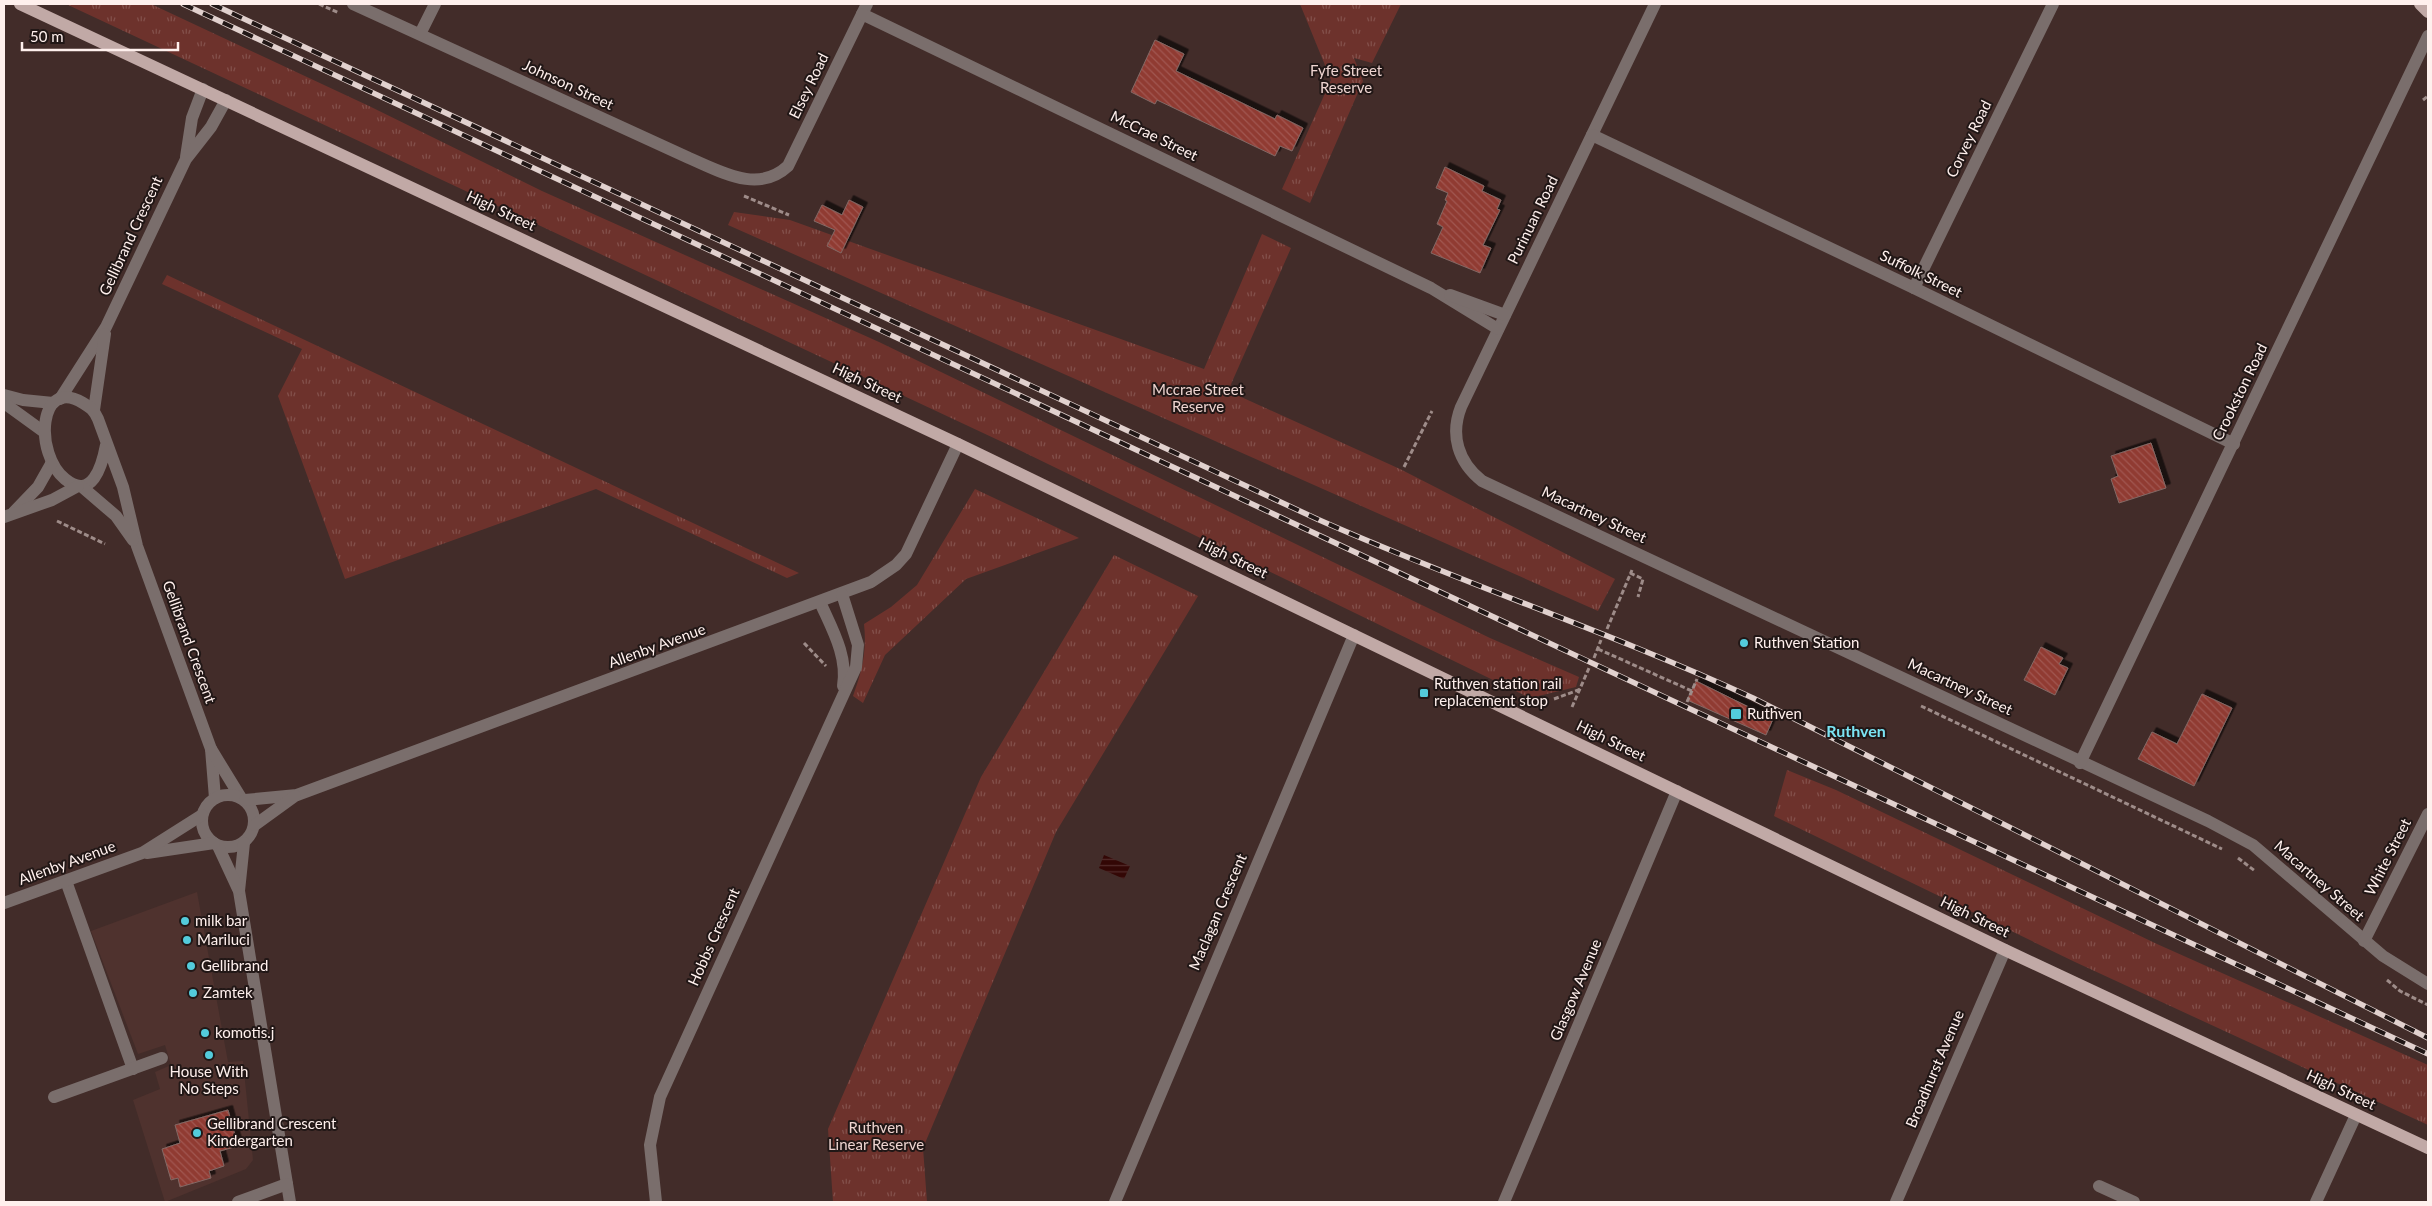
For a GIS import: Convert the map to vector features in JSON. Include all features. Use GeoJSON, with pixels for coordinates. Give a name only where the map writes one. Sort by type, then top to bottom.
{"type":"FeatureCollection","features":[{"type":"Feature","properties":{"kind":"main road","name":"High Street"},"geometry":{"type":"LineString","coordinates":[[20,4],[958,444],[2005,950],[2428,1148]]}},
{"type":"Feature","properties":{"kind":"main road"},"geometry":{"type":"LineString","coordinates":[[2420,4],[2428,12]]}},
{"type":"Feature","properties":{"kind":"street","name":"Johnson Street"},"geometry":{"type":"LineString","coordinates":[[354,4],[715,170],[752,180],[774,178]]}},
{"type":"Feature","properties":{"kind":"street"},"geometry":{"type":"LineString","coordinates":[[420,34],[435,4]]}},
{"type":"Feature","properties":{"kind":"street","name":"Purinuan Road"},"geometry":{"type":"LineString","coordinates":[[1460,454],[1456,434],[1458,415],[1655,4]]}},
{"type":"Feature","properties":{"kind":"street","name":"Corvey Road"},"geometry":{"type":"LineString","coordinates":[[1914,288],[2053,4]]}},
{"type":"Feature","properties":{"kind":"street","name":"Elsey Road"},"geometry":{"type":"LineString","coordinates":[[774,178],[788,166],[795,154],[865,9]]}},
{"type":"Feature","properties":{"kind":"street","name":"McCrae Street"},"geometry":{"type":"LineString","coordinates":[[865,9],[1431,288],[1498,329]]}},
{"type":"Feature","properties":{"kind":"street","name":"Crookston Road"},"geometry":{"type":"LineString","coordinates":[[2080,763],[2428,36]]}},
{"type":"Feature","properties":{"kind":"street","name":"Gellibrand Crescent"},"geometry":{"type":"LineString","coordinates":[[186,159],[192,118],[204,89]]}},
{"type":"Feature","properties":{"kind":"street","name":"Gellibrand Crescent"},"geometry":{"type":"LineString","coordinates":[[57,401],[106,327],[186,159],[211,127],[226,100]]}},
{"type":"Feature","properties":{"kind":"street","name":"Suffolk Street"},"geometry":{"type":"LineString","coordinates":[[1592,135],[1914,288],[2234,444]]}},
{"type":"Feature","properties":{"kind":"street","name":"McCrae Street"},"geometry":{"type":"LineString","coordinates":[[1431,288],[1506,315]]}},
{"type":"Feature","properties":{"kind":"street","name":"Gellibrand Crescent"},"geometry":{"type":"LineString","coordinates":[[94,410],[106,327]]}},
{"type":"Feature","properties":{"kind":"street"},"geometry":{"type":"LineString","coordinates":[[4,395],[23,400],[57,401],[76,399],[94,410],[106,445],[102,467],[94,479],[52,500],[8,516]]}},
{"type":"Feature","properties":{"kind":"street"},"geometry":{"type":"LineString","coordinates":[[57,401],[46,417],[44,432],[51,464],[67,480],[79,486]]}},
{"type":"Feature","properties":{"kind":"street"},"geometry":{"type":"LineString","coordinates":[[4,403],[44,432]]}},
{"type":"Feature","properties":{"kind":"street","name":"Allenby Avenue"},"geometry":{"type":"LineString","coordinates":[[254,825],[297,795],[871,582],[896,565],[906,554],[958,444]]}},
{"type":"Feature","properties":{"kind":"street","name":"Gellibrand Crescent"},"geometry":{"type":"LineString","coordinates":[[106,445],[123,488],[137,546],[211,749],[243,799]]}},
{"type":"Feature","properties":{"kind":"street","name":"Macartney Street"},"geometry":{"type":"LineString","coordinates":[[1460,454],[1466,465],[1482,481],[1957,703],[2080,763],[2208,821],[2253,845],[2364,941],[2383,956],[2428,984]]}},
{"type":"Feature","properties":{"kind":"street"},"geometry":{"type":"LineString","coordinates":[[8,516],[38,487],[51,464]]}},
{"type":"Feature","properties":{"kind":"street","name":"Gellibrand Crescent"},"geometry":{"type":"LineString","coordinates":[[79,486],[116,516],[137,546]]}},
{"type":"Feature","properties":{"kind":"street","name":"Hobbs Crescent"},"geometry":{"type":"LineString","coordinates":[[656,1202],[650,1146],[660,1097],[842,694],[856,667],[858,645],[842,594]]}},
{"type":"Feature","properties":{"kind":"street","name":"Hobbs Crescent"},"geometry":{"type":"LineString","coordinates":[[820,602],[841,649],[845,673],[842,694]]}},
{"type":"Feature","properties":{"kind":"street","name":"Maclagan Crescent"},"geometry":{"type":"LineString","coordinates":[[1115,1202],[1354,635]]}},
{"type":"Feature","properties":{"kind":"street","name":"Gellibrand Crescent"},"geometry":{"type":"LineString","coordinates":[[211,749],[215,798]]}},
{"type":"Feature","properties":{"kind":"street","name":"Glasgow Avenue"},"geometry":{"type":"LineString","coordinates":[[1504,1202],[1677,791]]}},
{"type":"Feature","properties":{"kind":"street"},"geometry":{"type":"LineString","coordinates":[[216,844],[230,848],[244,843],[249,838],[254,825],[251,807],[243,799],[228,794],[215,798],[209,802],[202,815],[204,833],[216,844],[239,891]]}},
{"type":"Feature","properties":{"kind":"street","name":"Allenby Avenue"},"geometry":{"type":"LineString","coordinates":[[243,799],[297,795]]}},
{"type":"Feature","properties":{"kind":"street","name":"White Street"},"geometry":{"type":"LineString","coordinates":[[2364,941],[2428,814]]}},
{"type":"Feature","properties":{"kind":"street","name":"Allenby Avenue"},"geometry":{"type":"LineString","coordinates":[[4,903],[142,853],[202,815]]}},
{"type":"Feature","properties":{"kind":"street"},"geometry":{"type":"LineString","coordinates":[[244,843],[239,891],[290,1202]]}},
{"type":"Feature","properties":{"kind":"street","name":"Allenby Avenue"},"geometry":{"type":"LineString","coordinates":[[142,853],[216,844]]}},
{"type":"Feature","properties":{"kind":"street"},"geometry":{"type":"LineString","coordinates":[[66,881],[133,1068]]}},
{"type":"Feature","properties":{"kind":"street","name":"Broadhurst Avenue"},"geometry":{"type":"LineString","coordinates":[[1896,1202],[2005,950]]}},
{"type":"Feature","properties":{"kind":"street"},"geometry":{"type":"LineString","coordinates":[[54,1097],[162,1058]]}},
{"type":"Feature","properties":{"kind":"street"},"geometry":{"type":"LineString","coordinates":[[2316,1202],[2356,1115]]}},
{"type":"Feature","properties":{"kind":"street"},"geometry":{"type":"LineString","coordinates":[[238,1202],[287,1184]]}},
{"type":"Feature","properties":{"kind":"street"},"geometry":{"type":"LineString","coordinates":[[2099,1186],[2134,1202]]}},
{"type":"Feature","properties":{"kind":"path"},"geometry":{"type":"LineString","coordinates":[[2423,100],[2428,96]]}},
{"type":"Feature","properties":{"kind":"path"},"geometry":{"type":"LineString","coordinates":[[1404,467],[1432,411]]}},
{"type":"Feature","properties":{"kind":"path"},"geometry":{"type":"LineString","coordinates":[[57,521],[105,544]]}},
{"type":"Feature","properties":{"kind":"path"},"geometry":{"type":"LineString","coordinates":[[1607,629],[1630,573],[1643,579],[1638,597]]}},
{"type":"Feature","properties":{"kind":"path"},"geometry":{"type":"LineString","coordinates":[[1594,658],[1602,640]]}},
{"type":"Feature","properties":{"kind":"path"},"geometry":{"type":"LineString","coordinates":[[804,643],[826,667]]}},
{"type":"Feature","properties":{"kind":"path"},"geometry":{"type":"LineString","coordinates":[[1598,649],[1692,690]]}},
{"type":"Feature","properties":{"kind":"path"},"geometry":{"type":"LineString","coordinates":[[1572,707],[1589,668]]}},
{"type":"Feature","properties":{"kind":"path"},"geometry":{"type":"LineString","coordinates":[[1687,702],[1697,679]]}},
{"type":"Feature","properties":{"kind":"path"},"geometry":{"type":"LineString","coordinates":[[1554,699],[1581,689]]}},
{"type":"Feature","properties":{"kind":"path"},"geometry":{"type":"LineString","coordinates":[[1918,704],[1924,710],[2224,850]]}},
{"type":"Feature","properties":{"kind":"path"},"geometry":{"type":"LineString","coordinates":[[2231,854],[2260,875]]}},
{"type":"Feature","properties":{"kind":"path"},"geometry":{"type":"LineString","coordinates":[[2380,975],[2400,991],[2428,1005]]}},
{"type":"Feature","properties":{"kind":"shaded area"},"geometry":{"type":"Polygon","coordinates":[[[1104,855],[1130,866],[1124,879],[1099,868],[1104,855]]]}},
{"type":"Feature","properties":{"kind":"shaded area"},"geometry":{"type":"Polygon","coordinates":[[[197,892],[228,1062],[243,1061],[253,1160],[246,1169],[165,1202],[133,1100],[160,1089],[155,1072],[171,1065],[165,1045],[138,1054],[91,931],[197,892]]]}},
{"type":"Feature","properties":{"kind":"green space"},"geometry":{"type":"Polygon","coordinates":[[[66,4],[151,4],[369,106],[542,191],[879,342],[1490,638],[1579,677],[1576,687],[1530,698],[1013,447],[66,4]]]}},
{"type":"Feature","properties":{"kind":"green space","name":"Fyfe Street Reserve"},"geometry":{"type":"Polygon","coordinates":[[[1300,4],[1401,4],[1372,63],[1354,58],[1363,81],[1310,203],[1282,189],[1331,80],[1300,4]]]}},
{"type":"Feature","properties":{"kind":"green space","name":"Mccrae Street Reserve"},"geometry":{"type":"Polygon","coordinates":[[[734,212],[790,220],[1204,369],[1262,234],[1291,248],[1228,391],[1400,469],[1615,579],[1598,611],[728,225],[734,212]]]}},
{"type":"Feature","properties":{"kind":"green space"},"geometry":{"type":"Polygon","coordinates":[[[167,275],[799,573],[787,578],[596,489],[345,579],[278,396],[302,349],[162,284],[167,275]]]}},
{"type":"Feature","properties":{"kind":"green space"},"geometry":{"type":"Polygon","coordinates":[[[975,489],[1079,538],[966,579],[885,655],[863,703],[853,696],[863,661],[865,643],[864,624],[891,607],[917,585],[975,489]]]}},
{"type":"Feature","properties":{"kind":"green space","name":"Ruthven Linear Reserve"},"geometry":{"type":"Polygon","coordinates":[[[1114,555],[1198,596],[1056,832],[923,1148],[927,1202],[833,1202],[828,1129],[981,777],[1114,555]]]}},
{"type":"Feature","properties":{"kind":"green space"},"geometry":{"type":"Polygon","coordinates":[[[1787,770],[1836,790],[2157,944],[2428,1065],[2428,1125],[2075,962],[1774,816],[1787,770]]]}},
{"type":"Feature","properties":{"kind":"building"},"geometry":{"type":"Polygon","coordinates":[[[1155,40],[1184,54],[1176,71],[1275,119],[1277,115],[1303,128],[1292,151],[1280,146],[1275,156],[1157,100],[1155,104],[1131,92],[1155,40]]]}},
{"type":"Feature","properties":{"kind":"building"},"geometry":{"type":"Polygon","coordinates":[[[1445,167],[1484,186],[1482,191],[1501,200],[1497,209],[1500,210],[1483,245],[1491,248],[1480,273],[1431,253],[1443,227],[1437,224],[1447,201],[1445,200],[1448,193],[1436,188],[1445,167]]]}},
{"type":"Feature","properties":{"kind":"building"},"geometry":{"type":"Polygon","coordinates":[[[849,200],[863,207],[841,253],[827,246],[835,230],[814,221],[822,205],[842,215],[849,200]]]}},
{"type":"Feature","properties":{"kind":"building"},"geometry":{"type":"Polygon","coordinates":[[[2151,443],[2166,488],[2119,503],[2111,479],[2118,476],[2111,456],[2151,443]]]}},
{"type":"Feature","properties":{"kind":"building"},"geometry":{"type":"Polygon","coordinates":[[[2041,647],[2063,658],[2059,664],[2068,668],[2055,695],[2024,680],[2041,647]]]}},
{"type":"Feature","properties":{"kind":"building"},"geometry":{"type":"Polygon","coordinates":[[[1696,681],[1773,719],[1766,735],[1687,700],[1696,681]]]}},
{"type":"Feature","properties":{"kind":"building"},"geometry":{"type":"Polygon","coordinates":[[[2202,694],[2232,708],[2194,786],[2138,759],[2152,732],[2177,744],[2202,694]]]}},
{"type":"Feature","properties":{"kind":"building"},"geometry":{"type":"Polygon","coordinates":[[[228,1110],[238,1146],[220,1151],[224,1166],[209,1171],[211,1178],[180,1187],[178,1178],[171,1180],[162,1149],[180,1143],[175,1125],[228,1110]]]}},
{"type":"Feature","properties":{"kind":"railway"},"geometry":{"type":"LineString","coordinates":[[183,4],[2428,1054]]}},
{"type":"Feature","properties":{"kind":"railway"},"geometry":{"type":"LineString","coordinates":[[212,4],[1317,519],[1426,565],[1645,651],[1753,698],[2428,1038]]}},
{"type":"Feature","properties":{"kind":"place","name":"Ruthven Station"},"geometry":{"type":"Point","coordinates":[1744,643]}},
{"type":"Feature","properties":{"kind":"place","name":"Ruthven station rail replacement stop"},"geometry":{"type":"Point","coordinates":[1424,693]}},
{"type":"Feature","properties":{"kind":"place","name":"Ruthven"},"geometry":{"type":"Point","coordinates":[1736,714]}},
{"type":"Feature","properties":{"kind":"place","name":"milk bar"},"geometry":{"type":"Point","coordinates":[185,921]}},
{"type":"Feature","properties":{"kind":"place","name":"Mariluci"},"geometry":{"type":"Point","coordinates":[187,940]}},
{"type":"Feature","properties":{"kind":"place","name":"Gellibrand"},"geometry":{"type":"Point","coordinates":[191,966]}},
{"type":"Feature","properties":{"kind":"place","name":"Zamtek"},"geometry":{"type":"Point","coordinates":[193,993]}},
{"type":"Feature","properties":{"kind":"place","name":"komotis.j"},"geometry":{"type":"Point","coordinates":[205,1033]}},
{"type":"Feature","properties":{"kind":"place","name":"House With No Steps"},"geometry":{"type":"Point","coordinates":[209,1055]}},
{"type":"Feature","properties":{"kind":"place","name":"Gellibrand Crescent Kindergarten"},"geometry":{"type":"Point","coordinates":[197,1133]}},
{"type":"Feature","properties":{"kind":"district","name":"Ruthven"},"geometry":{"type":"Point","coordinates":[1856,731]}}]}
